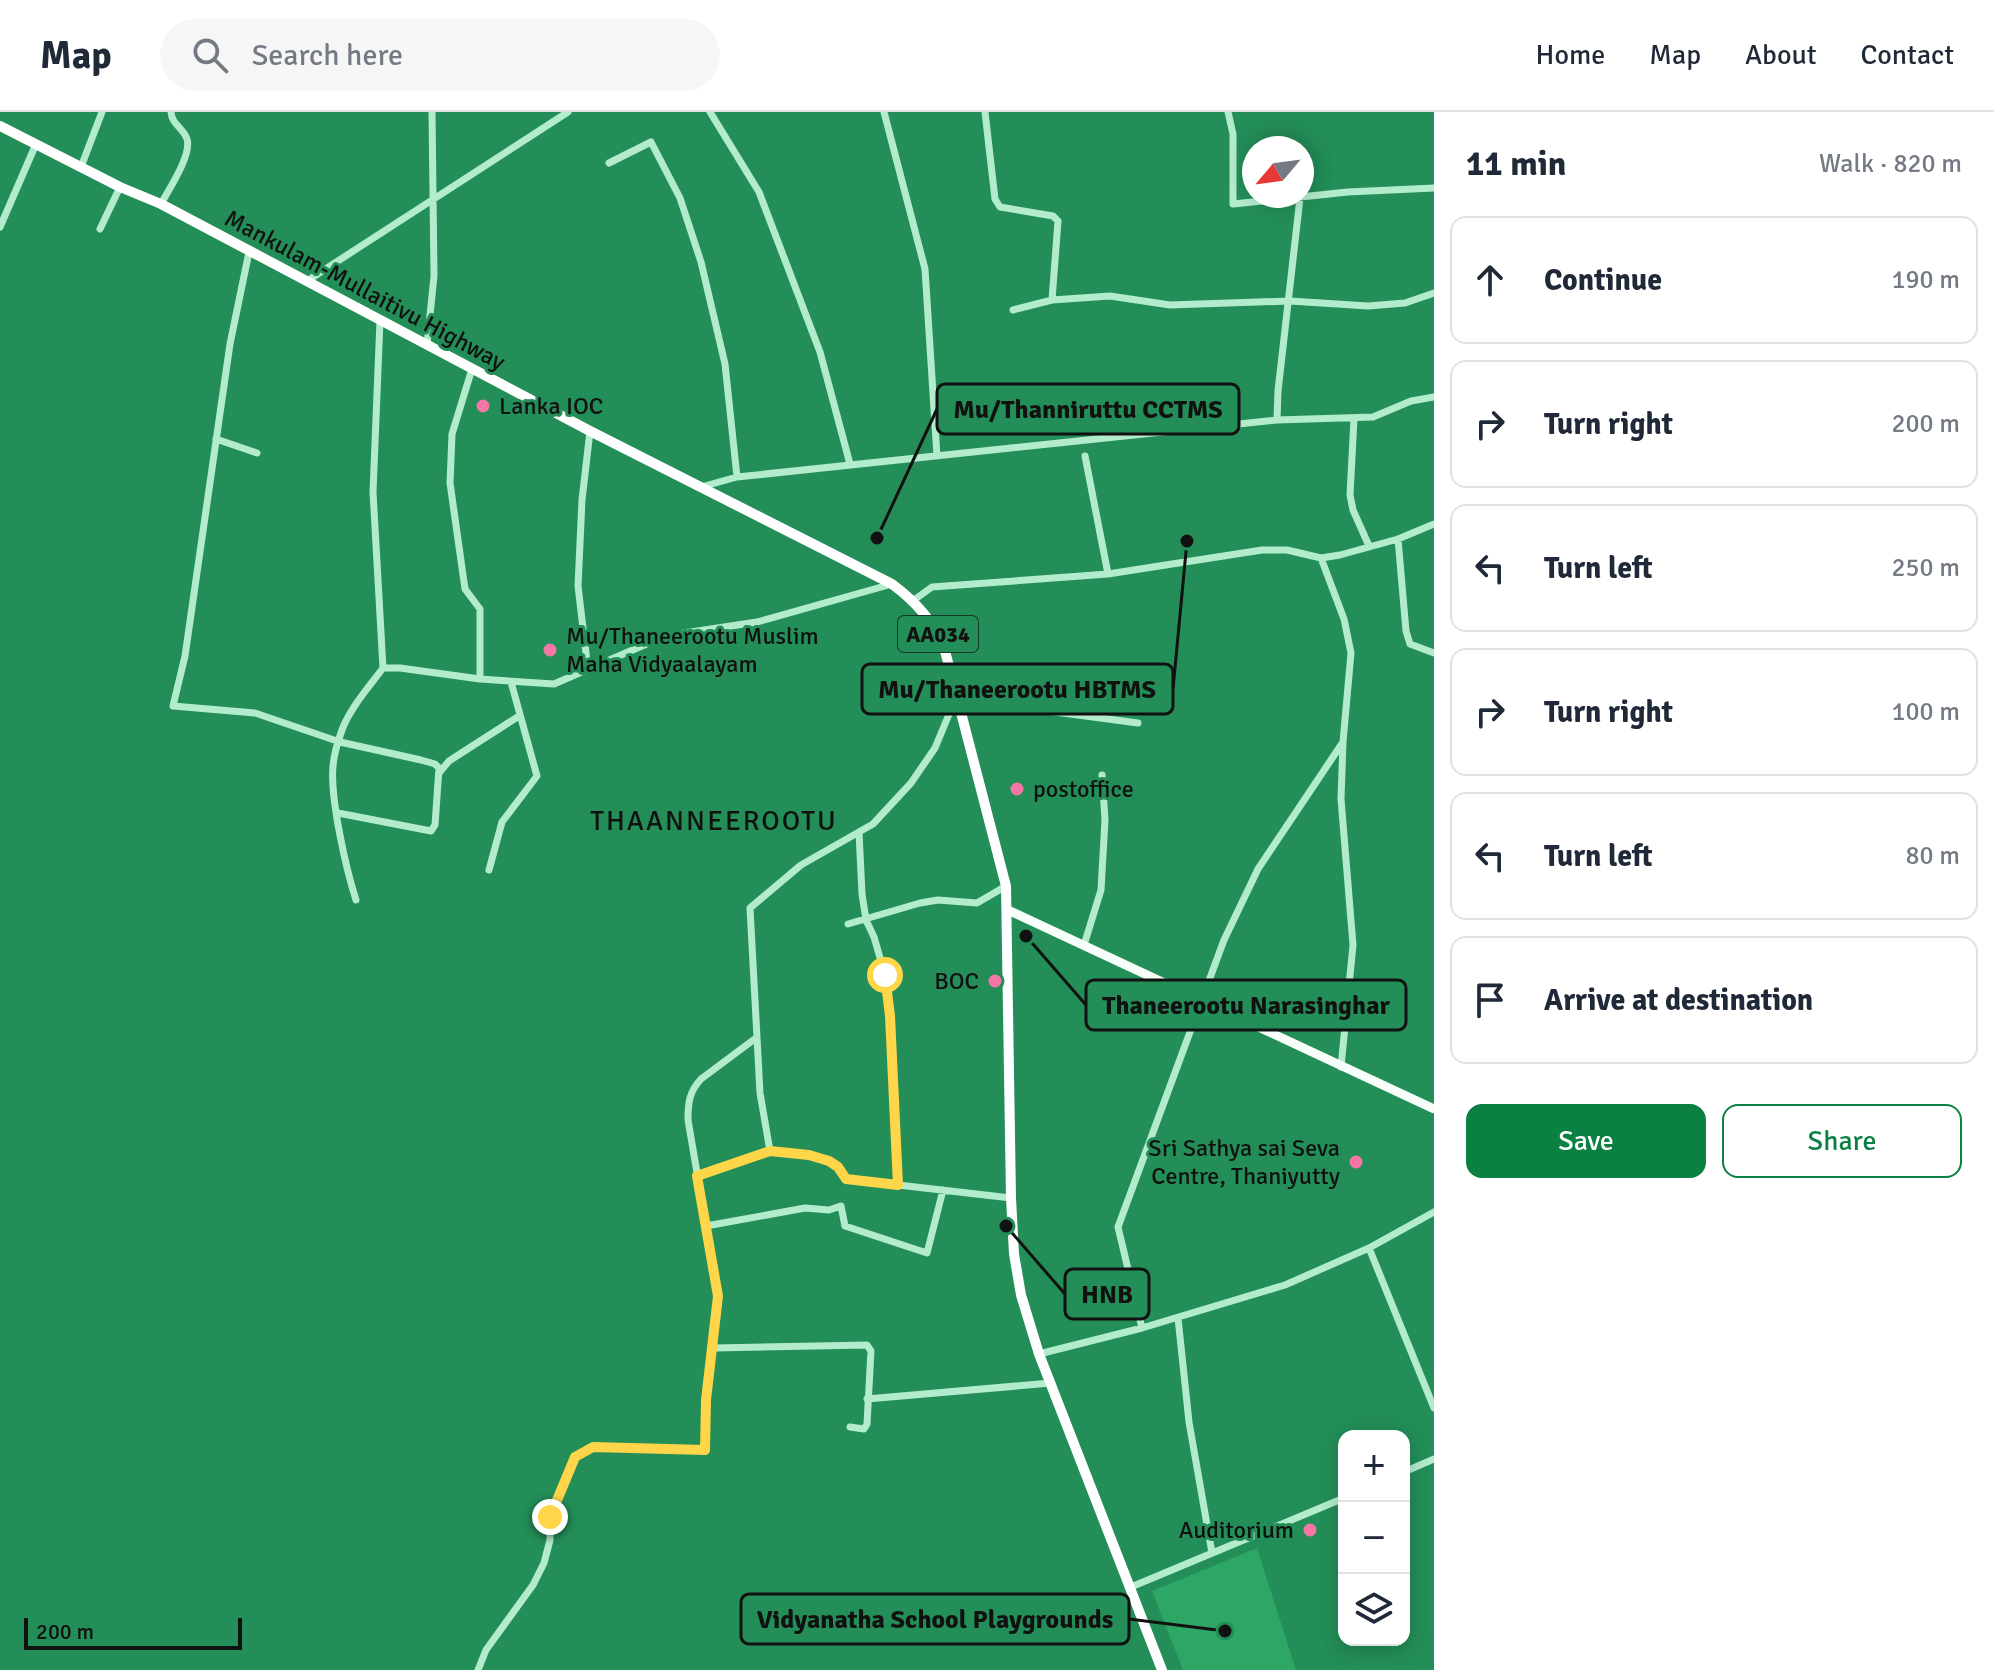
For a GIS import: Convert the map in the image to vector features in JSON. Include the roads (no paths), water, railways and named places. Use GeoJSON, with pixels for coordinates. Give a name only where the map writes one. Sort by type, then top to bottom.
{"type":"FeatureCollection","features":[{"type":"Feature","properties":{"kind":"highway","name":"Mankulam-Mullaitivu Highway"},"geometry":{"type":"LineString","coordinates":[[0,126],[120,187],[161,204],[590,431],[892,584],[914,600],[941,639],[1006,886],[1011,1198],[1014,1254],[1028,1322],[1162,1670]]}},
{"type":"Feature","properties":{"kind":"main road"},"geometry":{"type":"LineString","coordinates":[[1008,910],[1434,1109]]}},
{"type":"Feature","properties":{"kind":"street"},"geometry":{"type":"LineString","coordinates":[[81,167],[102,112]]}},
{"type":"Feature","properties":{"kind":"street"},"geometry":{"type":"LineString","coordinates":[[161,204],[188,151],[186,139],[173,123],[171,112]]}},
{"type":"Feature","properties":{"kind":"street"},"geometry":{"type":"LineString","coordinates":[[427,345],[434,276],[432,112]]}},
{"type":"Feature","properties":{"kind":"street"},"geometry":{"type":"LineString","coordinates":[[307,281],[568,112]]}},
{"type":"Feature","properties":{"kind":"street"},"geometry":{"type":"LineString","coordinates":[[710,112],[759,192],[820,352],[850,464]]}},
{"type":"Feature","properties":{"kind":"street"},"geometry":{"type":"LineString","coordinates":[[884,112],[925,269],[931,323],[937,456]]}},
{"type":"Feature","properties":{"kind":"street"},"geometry":{"type":"LineString","coordinates":[[985,112],[995,199],[1000,207],[1053,216],[1058,221],[1052,300]]}},
{"type":"Feature","properties":{"kind":"street"},"geometry":{"type":"LineString","coordinates":[[1228,112],[1233,134],[1233,204],[1242,203]]}},
{"type":"Feature","properties":{"kind":"street"},"geometry":{"type":"LineString","coordinates":[[609,163],[651,142],[680,198],[701,262],[725,364],[737,477]]}},
{"type":"Feature","properties":{"kind":"street"},"geometry":{"type":"LineString","coordinates":[[0,227],[36,144]]}},
{"type":"Feature","properties":{"kind":"street"},"geometry":{"type":"LineString","coordinates":[[100,229],[120,187]]}},
{"type":"Feature","properties":{"kind":"street"},"geometry":{"type":"LineString","coordinates":[[1314,196],[1434,188]]}},
{"type":"Feature","properties":{"kind":"street"},"geometry":{"type":"LineString","coordinates":[[1277,420],[1299,208]]}},
{"type":"Feature","properties":{"kind":"street"},"geometry":{"type":"LineString","coordinates":[[249,252],[230,344],[185,656],[173,706],[255,713],[340,742],[435,764],[439,773],[435,825],[431,831],[338,813]]}},
{"type":"Feature","properties":{"kind":"street"},"geometry":{"type":"LineString","coordinates":[[1013,310],[1052,300],[1110,296],[1194,305],[1290,301],[1368,306],[1405,303],[1434,293]]}},
{"type":"Feature","properties":{"kind":"street"},"geometry":{"type":"LineString","coordinates":[[356,900],[350,882],[333,769],[342,730],[383,668],[373,492],[380,320]]}},
{"type":"Feature","properties":{"kind":"street"},"geometry":{"type":"LineString","coordinates":[[472,369],[452,434],[450,483],[465,589],[480,609],[480,679]]}},
{"type":"Feature","properties":{"kind":"street"},"geometry":{"type":"LineString","coordinates":[[698,487],[737,477],[850,464],[1277,420],[1373,417],[1411,401],[1434,397]]}},
{"type":"Feature","properties":{"kind":"street"},"geometry":{"type":"LineString","coordinates":[[1354,419],[1350,495],[1353,510],[1369,546]]}},
{"type":"Feature","properties":{"kind":"street"},"geometry":{"type":"LineString","coordinates":[[588,670],[578,586],[582,500],[590,431]]}},
{"type":"Feature","properties":{"kind":"street"},"geometry":{"type":"LineString","coordinates":[[216,439],[257,453]]}},
{"type":"Feature","properties":{"kind":"street"},"geometry":{"type":"LineString","coordinates":[[1085,456],[1108,574]]}},
{"type":"Feature","properties":{"kind":"street"},"geometry":{"type":"LineString","coordinates":[[914,600],[932,587],[1108,574],[1262,550],[1287,550],[1321,558],[1398,539],[1434,524]]}},
{"type":"Feature","properties":{"kind":"street"},"geometry":{"type":"LineString","coordinates":[[1398,539],[1406,631],[1410,644],[1434,653]]}},
{"type":"Feature","properties":{"kind":"street"},"geometry":{"type":"LineString","coordinates":[[1321,558],[1344,619],[1351,653],[1341,799],[1353,945],[1341,1067]]}},
{"type":"Feature","properties":{"kind":"street"},"geometry":{"type":"LineString","coordinates":[[383,668],[554,684],[665,636],[757,622],[892,584]]}},
{"type":"Feature","properties":{"kind":"street"},"geometry":{"type":"LineString","coordinates":[[489,870],[502,822],[537,776],[511,682]]}},
{"type":"Feature","properties":{"kind":"street"},"geometry":{"type":"LineString","coordinates":[[770,1151],[760,1093],[750,908],[801,865],[873,824],[911,783],[935,748],[957,695]]}},
{"type":"Feature","properties":{"kind":"street"},"geometry":{"type":"LineString","coordinates":[[961,708],[1025,708],[1138,723]]}},
{"type":"Feature","properties":{"kind":"street"},"geometry":{"type":"LineString","coordinates":[[439,773],[449,761],[519,716]]}},
{"type":"Feature","properties":{"kind":"street"},"geometry":{"type":"LineString","coordinates":[[1142,1328],[1118,1227],[1224,940],[1258,869],[1343,742]]}},
{"type":"Feature","properties":{"kind":"street"},"geometry":{"type":"LineString","coordinates":[[1084,945],[1101,890],[1105,820],[1102,775]]}},
{"type":"Feature","properties":{"kind":"street"},"geometry":{"type":"LineString","coordinates":[[859,832],[866,920],[885,975],[890,1016],[898,1185]]}},
{"type":"Feature","properties":{"kind":"street"},"geometry":{"type":"LineString","coordinates":[[848,924],[938,900],[977,903],[1006,886]]}},
{"type":"Feature","properties":{"kind":"street"},"geometry":{"type":"LineString","coordinates":[[478,1670],[486,1650],[533,1585],[544,1563],[550,1540],[550,1517],[575,1457],[593,1447],[705,1450],[706,1400],[718,1296],[688,1120],[689,1099],[693,1087],[756,1038]]}},
{"type":"Feature","properties":{"kind":"street"},"geometry":{"type":"LineString","coordinates":[[697,1176],[770,1151],[809,1155],[829,1161],[838,1167],[846,1179],[1011,1198]]}},
{"type":"Feature","properties":{"kind":"street"},"geometry":{"type":"LineString","coordinates":[[706,1226],[805,1208],[829,1210],[841,1206],[845,1226],[927,1253],[943,1190]]}},
{"type":"Feature","properties":{"kind":"street"},"geometry":{"type":"LineString","coordinates":[[1039,1354],[1178,1318],[1285,1285],[1369,1248],[1434,1212]]}},
{"type":"Feature","properties":{"kind":"street"},"geometry":{"type":"LineString","coordinates":[[1369,1248],[1434,1408]]}},
{"type":"Feature","properties":{"kind":"street"},"geometry":{"type":"LineString","coordinates":[[1178,1318],[1189,1422],[1212,1553]]}},
{"type":"Feature","properties":{"kind":"street"},"geometry":{"type":"LineString","coordinates":[[714,1348],[867,1345],[871,1351],[867,1424],[864,1429],[850,1427]]}},
{"type":"Feature","properties":{"kind":"street"},"geometry":{"type":"LineString","coordinates":[[867,1399],[1051,1383]]}},
{"type":"Feature","properties":{"kind":"street"},"geometry":{"type":"LineString","coordinates":[[1410,1469],[1434,1459]]}},
{"type":"Feature","properties":{"kind":"street"},"geometry":{"type":"LineString","coordinates":[[1131,1587],[1338,1500]]}},
{"type":"Feature","properties":{"kind":"place","name":"Lanka IOC"},"geometry":{"type":"Point","coordinates":[483,406]}},
{"type":"Feature","properties":{"kind":"place","name":"Mu/Thanniruttu CCTMS"},"geometry":{"type":"Point","coordinates":[877,538]}},
{"type":"Feature","properties":{"kind":"place","name":"Mu/Thaneerootu HBTMS"},"geometry":{"type":"Point","coordinates":[1187,541]}},
{"type":"Feature","properties":{"kind":"place","name":"Mu/Thaneerootu Muslim Maha Vidyaalayam"},"geometry":{"type":"Point","coordinates":[550,650]}},
{"type":"Feature","properties":{"kind":"place","name":"postoffice"},"geometry":{"type":"Point","coordinates":[1017,789]}},
{"type":"Feature","properties":{"kind":"place","name":"Thaneerootu Narasinghar"},"geometry":{"type":"Point","coordinates":[1026,936]}},
{"type":"Feature","properties":{"kind":"place","name":"BOC"},"geometry":{"type":"Point","coordinates":[995,981]}},
{"type":"Feature","properties":{"kind":"place","name":"Sri Sathya sai Seva Centre, Thaniyutty"},"geometry":{"type":"Point","coordinates":[1356,1162]}},
{"type":"Feature","properties":{"kind":"place","name":"HNB"},"geometry":{"type":"Point","coordinates":[1006,1226]}},
{"type":"Feature","properties":{"kind":"place","name":"Auditorium"},"geometry":{"type":"Point","coordinates":[1310,1530]}},
{"type":"Feature","properties":{"kind":"place","name":"Vidyanatha School Playgrounds"},"geometry":{"type":"Point","coordinates":[1225,1631]}},
{"type":"Feature","properties":{"kind":"district","name":"THAANNEEROOTU"},"geometry":{"type":"Point","coordinates":[714,821]}}]}
